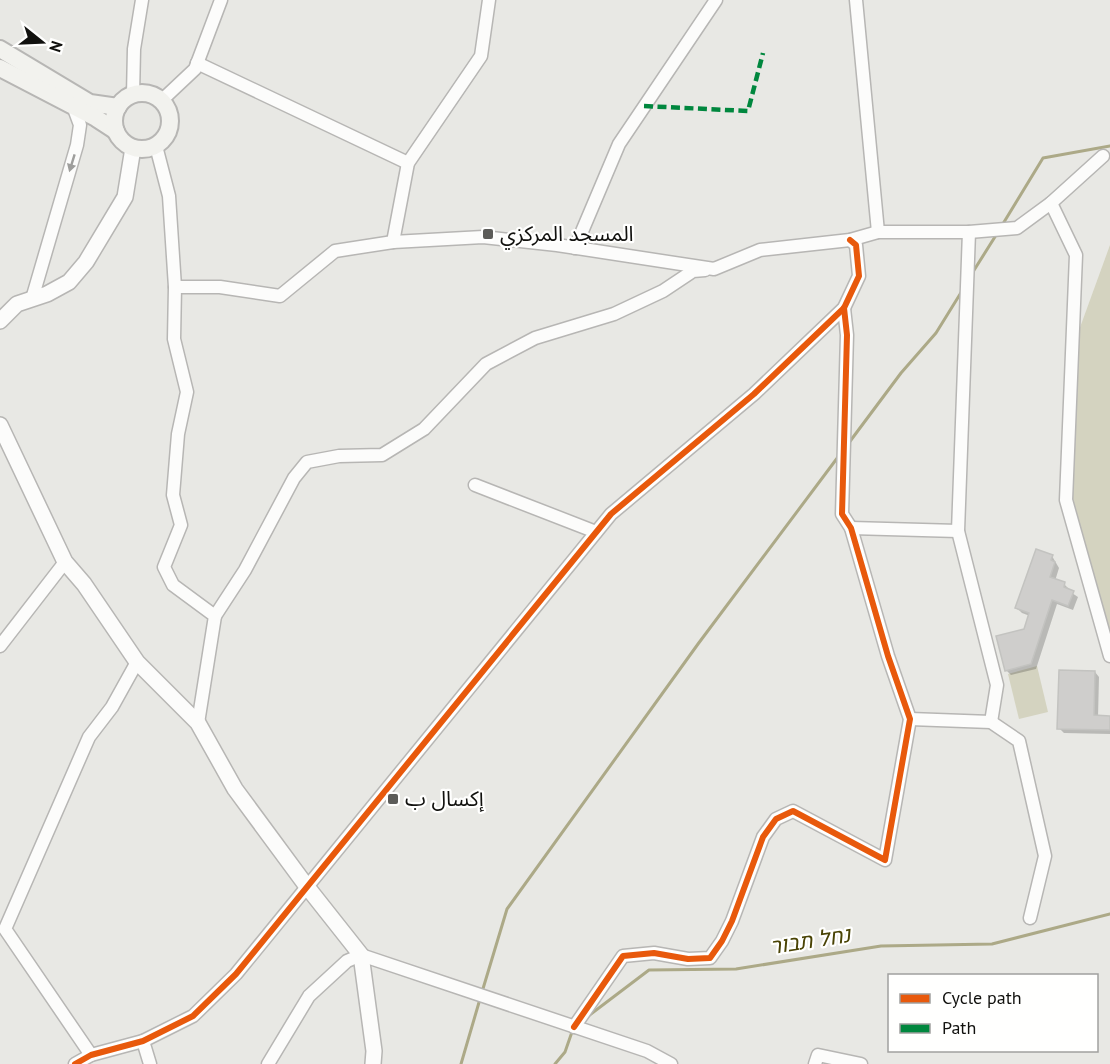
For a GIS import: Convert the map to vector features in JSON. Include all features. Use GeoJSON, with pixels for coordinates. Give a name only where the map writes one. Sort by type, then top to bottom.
{"type":"FeatureCollection","features":[{"type":"Feature","properties":{"kind":"main road"},"geometry":{"type":"LineString","coordinates":[[0,49],[90,103],[118,107]]}},
{"type":"Feature","properties":{"kind":"main road"},"geometry":{"type":"LineString","coordinates":[[0,68],[116,131],[126,144],[133,148],[148,149],[163,141],[170,125],[170,116],[161,100],[148,94],[133,94],[118,107],[115,114],[116,131]]}},
{"type":"Feature","properties":{"kind":"street"},"geometry":{"type":"LineString","coordinates":[[133,94],[134,49],[142,0]]}},
{"type":"Feature","properties":{"kind":"street"},"geometry":{"type":"LineString","coordinates":[[161,100],[195,69],[221,0]]}},
{"type":"Feature","properties":{"kind":"street"},"geometry":{"type":"LineString","coordinates":[[393,242],[408,163],[482,56],[489,0]]}},
{"type":"Feature","properties":{"kind":"street"},"geometry":{"type":"LineString","coordinates":[[574,248],[619,144],[716,0]]}},
{"type":"Feature","properties":{"kind":"street"},"geometry":{"type":"LineString","coordinates":[[856,0],[878,232]]}},
{"type":"Feature","properties":{"kind":"street"},"geometry":{"type":"LineString","coordinates":[[197,63],[408,163]]}},
{"type":"Feature","properties":{"kind":"street"},"geometry":{"type":"LineString","coordinates":[[32,299],[77,145],[80,125],[73,106]]}},
{"type":"Feature","properties":{"kind":"street"},"geometry":{"type":"LineString","coordinates":[[156,146],[169,196],[175,286],[174,339],[187,392],[178,434],[173,495],[181,525],[164,567],[173,585],[215,616]]}},
{"type":"Feature","properties":{"kind":"street"},"geometry":{"type":"LineString","coordinates":[[0,321],[17,304],[69,282],[86,262],[125,197],[133,148]]}},
{"type":"Feature","properties":{"kind":"street"},"geometry":{"type":"LineString","coordinates":[[198,723],[215,616],[245,570],[294,478],[307,462],[339,456],[382,455],[424,429],[486,364],[535,338],[614,314],[663,291],[693,271],[714,269],[760,250],[850,240],[878,232],[969,232],[1017,228],[1050,203],[1103,156]]}},
{"type":"Feature","properties":{"kind":"street"},"geometry":{"type":"LineString","coordinates":[[1050,203],[1076,255],[1066,500],[1110,656]]}},
{"type":"Feature","properties":{"kind":"street"},"geometry":{"type":"LineString","coordinates":[[969,232],[958,531],[997,685],[991,722]]}},
{"type":"Feature","properties":{"kind":"street"},"geometry":{"type":"LineString","coordinates":[[175,286],[220,287],[280,296],[335,251],[393,242],[483,237],[714,269]]}},
{"type":"Feature","properties":{"kind":"street"},"geometry":{"type":"LineString","coordinates":[[75,1064],[91,1055],[143,1041],[193,1016],[236,974],[611,514],[754,394],[844,308],[859,276],[856,245],[850,240]]}},
{"type":"Feature","properties":{"kind":"street"},"geometry":{"type":"LineString","coordinates":[[574,1026],[623,956],[654,953],[688,959],[710,958],[732,921],[763,837],[776,819],[793,811],[885,860],[910,719],[888,656],[850,528],[842,514],[847,335],[844,308]]}},
{"type":"Feature","properties":{"kind":"street"},"geometry":{"type":"LineString","coordinates":[[0,424],[65,562],[84,584],[137,662],[198,723],[235,789],[361,955],[374,1051],[373,1064]]}},
{"type":"Feature","properties":{"kind":"street"},"geometry":{"type":"LineString","coordinates":[[475,485],[596,532]]}},
{"type":"Feature","properties":{"kind":"street"},"geometry":{"type":"LineString","coordinates":[[850,528],[958,531]]}},
{"type":"Feature","properties":{"kind":"street"},"geometry":{"type":"LineString","coordinates":[[0,646],[65,562]]}},
{"type":"Feature","properties":{"kind":"street"},"geometry":{"type":"LineString","coordinates":[[91,1055],[3,931],[89,737],[112,707],[137,662]]}},
{"type":"Feature","properties":{"kind":"street"},"geometry":{"type":"LineString","coordinates":[[910,719],[991,722],[1019,741],[1045,856],[1030,918]]}},
{"type":"Feature","properties":{"kind":"street"},"geometry":{"type":"LineString","coordinates":[[267,1064],[309,996],[347,961],[361,955],[647,1051],[671,1064]]}},
{"type":"Feature","properties":{"kind":"street"},"geometry":{"type":"LineString","coordinates":[[143,1041],[150,1064]]}},
{"type":"Feature","properties":{"kind":"street"},"geometry":{"type":"LineString","coordinates":[[815,1064],[818,1055],[861,1064]]}},
{"type":"Feature","properties":{"kind":"green space"},"geometry":{"type":"Polygon","coordinates":[[[1110,245],[1110,656],[1071,526],[1066,366],[1110,245]]]}},
{"type":"Feature","properties":{"kind":"green space"},"geometry":{"type":"Polygon","coordinates":[[[1037,666],[1048,712],[1019,719],[1008,674],[1037,666]]]}},
{"type":"Feature","properties":{"kind":"building"},"geometry":{"type":"Polygon","coordinates":[[[1036,549],[1053,555],[1051,560],[1055,562],[1050,577],[1065,582],[1064,587],[1074,591],[1068,606],[1052,600],[1031,664],[1005,671],[996,636],[1024,629],[1029,613],[1015,608],[1036,549]]]}},
{"type":"Feature","properties":{"kind":"building"},"geometry":{"type":"Polygon","coordinates":[[[1059,670],[1095,671],[1094,715],[1110,716],[1110,730],[1057,729],[1059,670]]]}},
{"type":"Feature","properties":{"kind":"waterway"},"geometry":{"type":"LineString","coordinates":[[1001,227],[1043,158],[1110,146]]}},
{"type":"Feature","properties":{"kind":"waterway"},"geometry":{"type":"LineString","coordinates":[[971,275],[998,232]]}},
{"type":"Feature","properties":{"kind":"waterway"},"geometry":{"type":"LineString","coordinates":[[848,444],[901,373],[936,333],[962,291]]}},
{"type":"Feature","properties":{"kind":"waterway"},"geometry":{"type":"LineString","coordinates":[[482,992],[507,909],[698,644],[838,457]]}},
{"type":"Feature","properties":{"kind":"waterway","name":"נחל תבור"},"geometry":{"type":"LineString","coordinates":[[587,1017],[649,970],[736,969],[881,946],[992,944],[1110,914]]}},
{"type":"Feature","properties":{"kind":"waterway"},"geometry":{"type":"LineString","coordinates":[[461,1064],[480,999]]}},
{"type":"Feature","properties":{"kind":"waterway","name":"נחל תבור"},"geometry":{"type":"LineString","coordinates":[[555,1064],[565,1052],[573,1029]]}},
{"type":"Feature","properties":{"kind":"marked path"},"geometry":{"type":"LineString","coordinates":[[644,106],[748,111],[763,53]]}},
{"type":"Feature","properties":{"kind":"cycle path"},"geometry":{"type":"LineString","coordinates":[[75,1064],[91,1055],[143,1041],[193,1016],[236,974],[611,514],[754,394],[844,308],[859,276],[856,245],[850,240]]}},
{"type":"Feature","properties":{"kind":"cycle path"},"geometry":{"type":"LineString","coordinates":[[574,1027],[623,956],[654,953],[688,959],[710,958],[732,921],[763,837],[776,819],[793,811],[885,860],[910,719],[888,656],[851,528],[842,514],[847,335],[844,308]]}},
{"type":"Feature","properties":{"kind":"place","name":"المسجد المركزي"},"geometry":{"type":"Point","coordinates":[488,234]}},
{"type":"Feature","properties":{"kind":"place","name":"إكسال ب"},"geometry":{"type":"Point","coordinates":[393,799]}}]}
